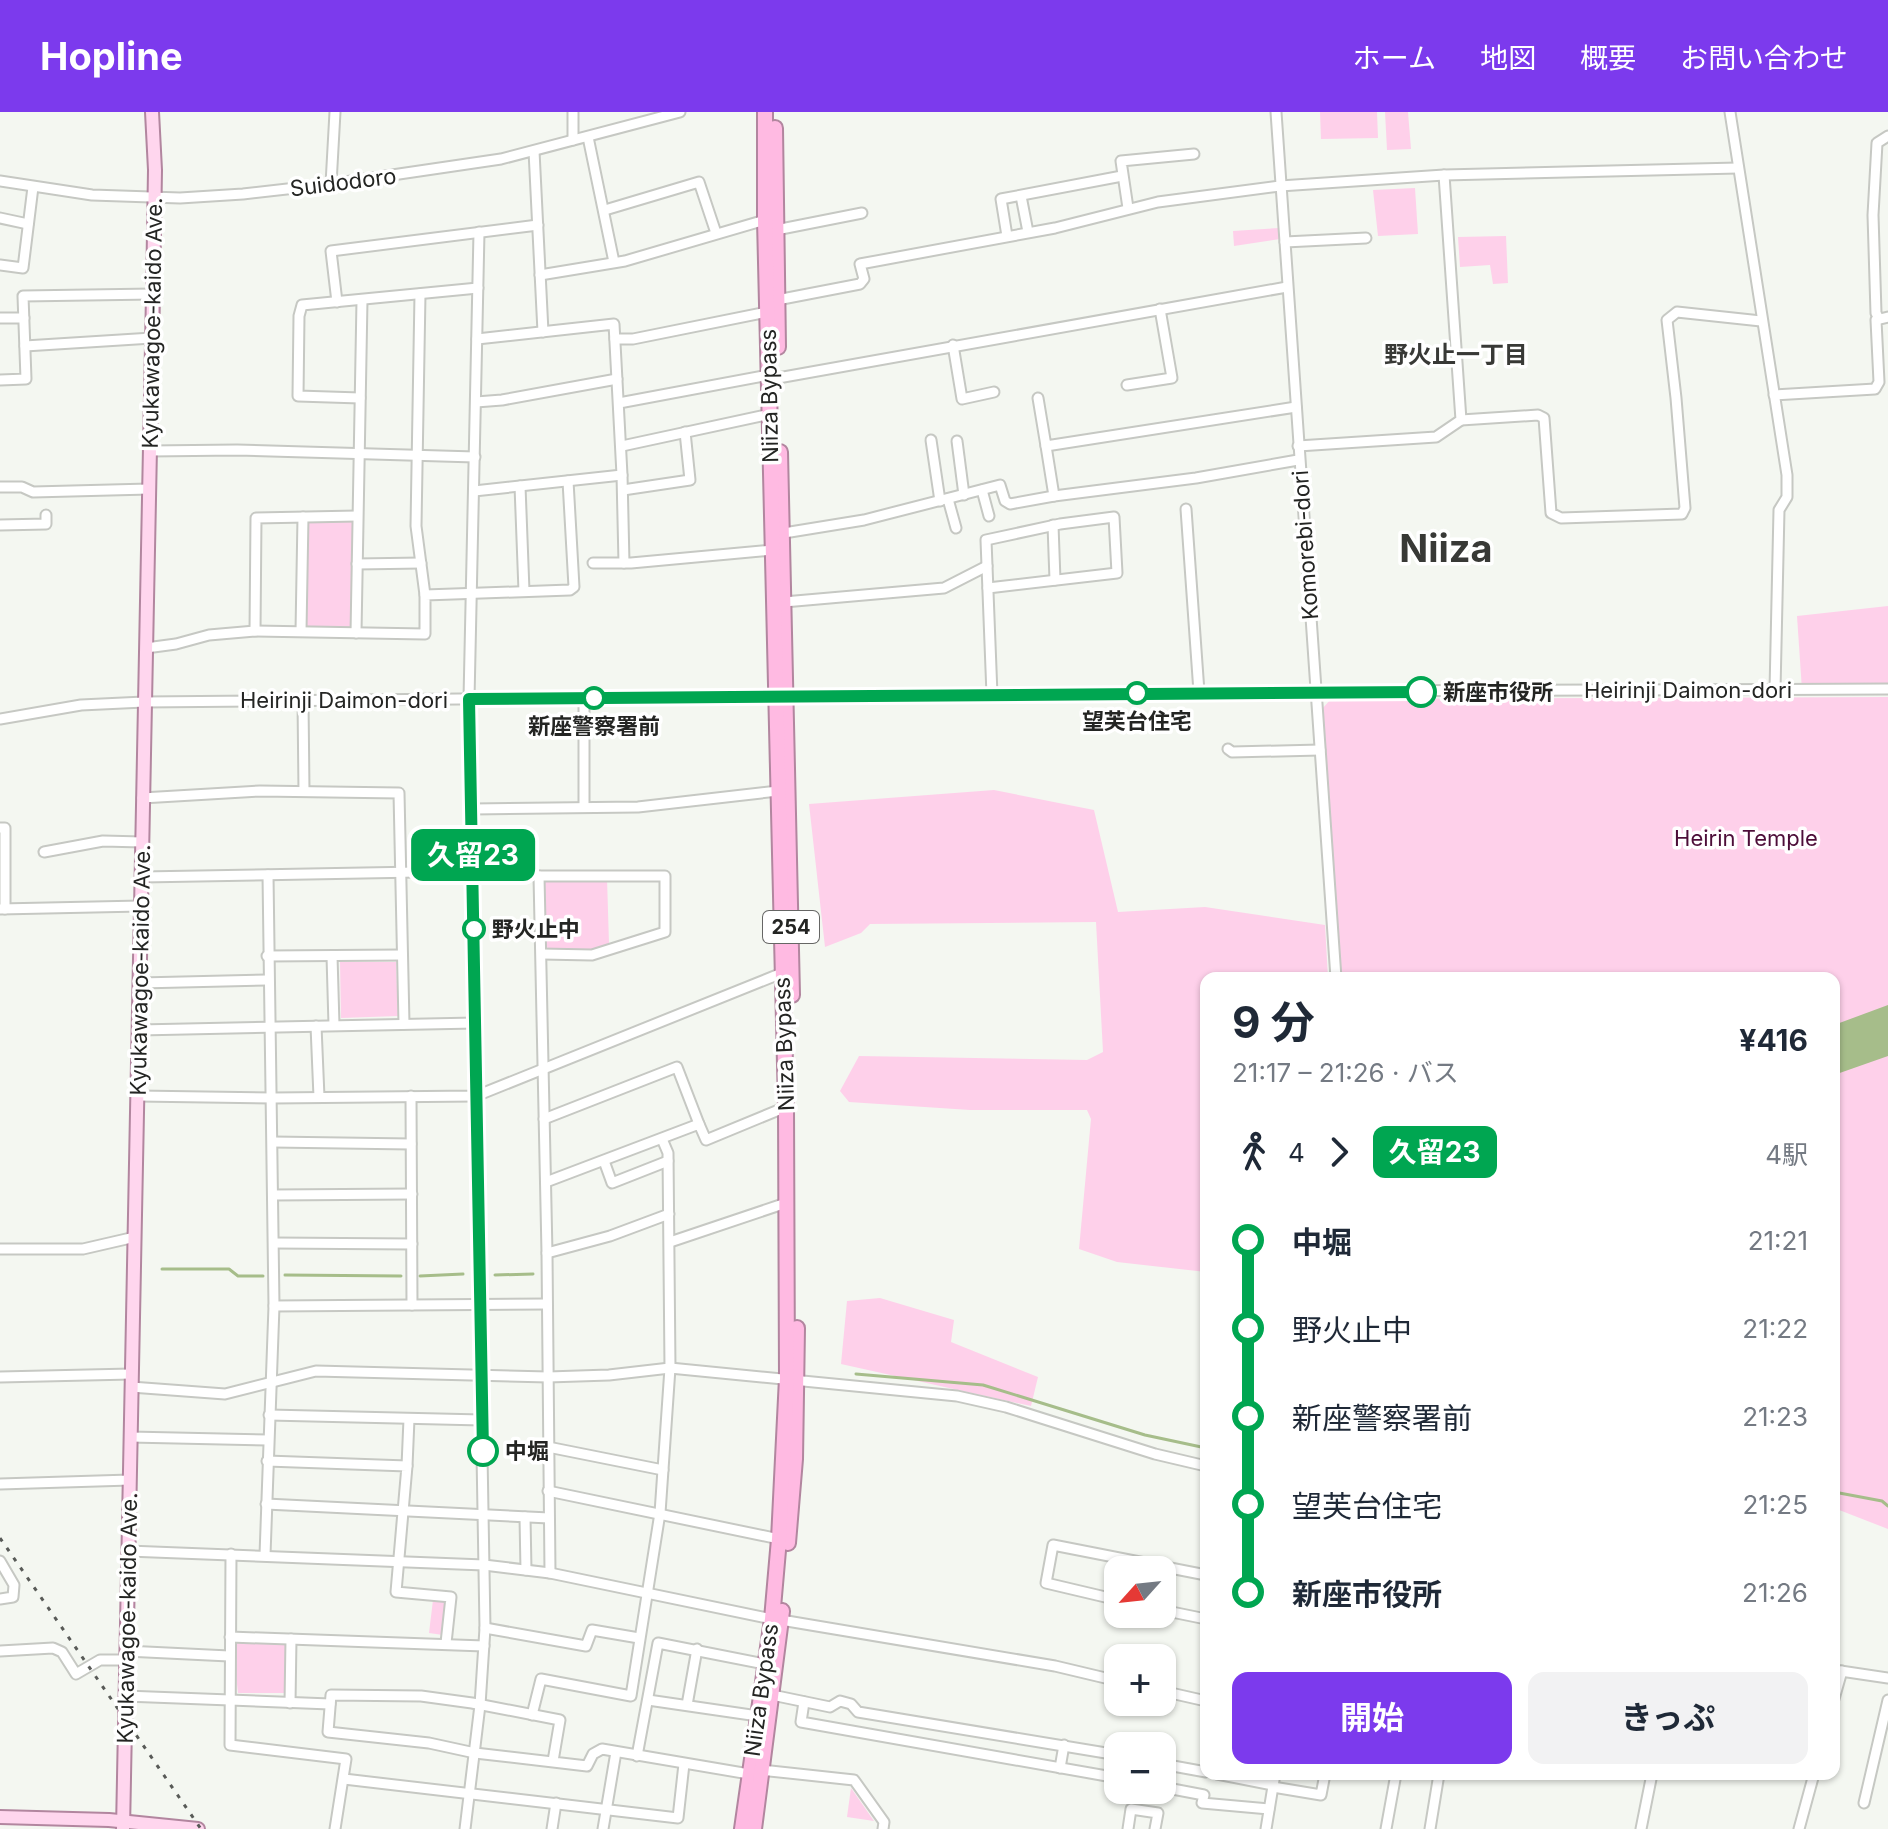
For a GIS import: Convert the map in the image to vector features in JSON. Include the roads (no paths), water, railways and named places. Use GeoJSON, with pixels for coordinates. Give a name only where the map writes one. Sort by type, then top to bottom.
{"type":"FeatureCollection","features":[{"type":"Feature","properties":{"kind":"highway","name":"Niiza Bypass"},"geometry":{"type":"LineString","coordinates":[[754,1829],[758,1716],[770,1665],[795,1459],[786,1203],[778,791],[784,533],[774,377],[765,112]]}},
{"type":"Feature","properties":{"kind":"highway","name":"Niiza Bypass"},"geometry":{"type":"LineString","coordinates":[[770,225],[775,112]]}},
{"type":"Feature","properties":{"kind":"highway","name":"Niiza Bypass"},"geometry":{"type":"LineString","coordinates":[[774,377],[770,414],[772,550],[781,696],[792,1378],[776,1619]]}},
{"type":"Feature","properties":{"kind":"highway","name":"Niiza Bypass"},"geometry":{"type":"LineString","coordinates":[[742,1829],[772,1695],[770,1665]]}},
{"type":"Feature","properties":{"kind":"main road","name":"Kyukawagoe-kaido Ave."},"geometry":{"type":"LineString","coordinates":[[123,1825],[153,294],[152,112]]}},
{"type":"Feature","properties":{"kind":"main road"},"geometry":{"type":"LineString","coordinates":[[0,1817],[198,1829]]}},
{"type":"Feature","properties":{"kind":"street"},"geometry":{"type":"LineString","coordinates":[[331,184],[335,112]]}},
{"type":"Feature","properties":{"kind":"street"},"geometry":{"type":"LineString","coordinates":[[573,112],[573,140]]}},
{"type":"Feature","properties":{"kind":"street","name":"Suidodoro"},"geometry":{"type":"LineString","coordinates":[[0,181],[92,195],[205,197],[331,184],[501,159],[680,112]]}},
{"type":"Feature","properties":{"kind":"street","name":"Komorebi-dori"},"geometry":{"type":"LineString","coordinates":[[1276,112],[1336,972]]}},
{"type":"Feature","properties":{"kind":"street"},"geometry":{"type":"LineString","coordinates":[[1730,112],[1787,475],[1787,497],[1779,510],[1775,690]]}},
{"type":"Feature","properties":{"kind":"street"},"geometry":{"type":"LineString","coordinates":[[1883,318],[1876,313],[1873,215],[1877,143],[1888,136]]}},
{"type":"Feature","properties":{"kind":"street"},"geometry":{"type":"LineString","coordinates":[[588,137],[614,262]]}},
{"type":"Feature","properties":{"kind":"street"},"geometry":{"type":"LineString","coordinates":[[534,151],[543,332]]}},
{"type":"Feature","properties":{"kind":"street"},"geometry":{"type":"LineString","coordinates":[[1128,208],[1121,161],[1194,154]]}},
{"type":"Feature","properties":{"kind":"street"},"geometry":{"type":"LineString","coordinates":[[615,339],[633,339],[860,284],[864,279],[860,264],[1055,228],[1128,208],[1280,186],[1444,175],[1738,168]]}},
{"type":"Feature","properties":{"kind":"street"},"geometry":{"type":"LineString","coordinates":[[1444,175],[1461,420]]}},
{"type":"Feature","properties":{"kind":"street"},"geometry":{"type":"LineString","coordinates":[[1007,236],[1001,199],[1122,176]]}},
{"type":"Feature","properties":{"kind":"street"},"geometry":{"type":"LineString","coordinates":[[605,210],[699,182],[716,233]]}},
{"type":"Feature","properties":{"kind":"street"},"geometry":{"type":"LineString","coordinates":[[0,265],[23,268],[33,187]]}},
{"type":"Feature","properties":{"kind":"street"},"geometry":{"type":"LineString","coordinates":[[1021,196],[1028,232]]}},
{"type":"Feature","properties":{"kind":"street"},"geometry":{"type":"LineString","coordinates":[[540,275],[625,261],[716,233],[862,213]]}},
{"type":"Feature","properties":{"kind":"street"},"geometry":{"type":"LineString","coordinates":[[0,218],[28,224]]}},
{"type":"Feature","properties":{"kind":"street"},"geometry":{"type":"LineString","coordinates":[[337,302],[331,251],[538,225]]}},
{"type":"Feature","properties":{"kind":"street"},"geometry":{"type":"LineString","coordinates":[[465,1829],[480,1705],[485,1628],[469,699],[479,232]]}},
{"type":"Feature","properties":{"kind":"street"},"geometry":{"type":"LineString","coordinates":[[1285,242],[1366,238]]}},
{"type":"Feature","properties":{"kind":"street"},"geometry":{"type":"LineString","coordinates":[[619,403],[1287,287]]}},
{"type":"Feature","properties":{"kind":"street"},"geometry":{"type":"LineString","coordinates":[[360,398],[298,396],[299,316],[302,305],[478,288]]}},
{"type":"Feature","properties":{"kind":"street"},"geometry":{"type":"LineString","coordinates":[[0,380],[26,379],[23,296],[153,294]]}},
{"type":"Feature","properties":{"kind":"street"},"geometry":{"type":"LineString","coordinates":[[146,648],[209,635],[255,631],[425,634],[425,595],[416,526],[420,294]]}},
{"type":"Feature","properties":{"kind":"street"},"geometry":{"type":"LineString","coordinates":[[356,633],[362,300]]}},
{"type":"Feature","properties":{"kind":"street"},"geometry":{"type":"LineString","coordinates":[[1127,385],[1172,378],[1160,309]]}},
{"type":"Feature","properties":{"kind":"street"},"geometry":{"type":"LineString","coordinates":[[1298,446],[1436,437],[1461,420],[1538,415],[1544,418],[1551,513],[1561,518],[1682,514],[1685,508],[1683,476],[1667,320],[1677,312],[1761,321]]}},
{"type":"Feature","properties":{"kind":"street"},"geometry":{"type":"LineString","coordinates":[[0,318],[24,318]]}},
{"type":"Feature","properties":{"kind":"street"},"geometry":{"type":"LineString","coordinates":[[1774,395],[1875,389],[1879,382],[1876,320],[1883,318]]}},
{"type":"Feature","properties":{"kind":"street"},"geometry":{"type":"LineString","coordinates":[[477,339],[614,324],[622,446],[624,563]]}},
{"type":"Feature","properties":{"kind":"street"},"geometry":{"type":"LineString","coordinates":[[25,346],[152,338]]}},
{"type":"Feature","properties":{"kind":"street"},"geometry":{"type":"LineString","coordinates":[[953,345],[962,399],[994,392]]}},
{"type":"Feature","properties":{"kind":"street"},"geometry":{"type":"LineString","coordinates":[[476,402],[617,379]]}},
{"type":"Feature","properties":{"kind":"street"},"geometry":{"type":"LineString","coordinates":[[1038,398],[1054,496]]}},
{"type":"Feature","properties":{"kind":"street"},"geometry":{"type":"LineString","coordinates":[[1046,446],[1296,407]]}},
{"type":"Feature","properties":{"kind":"street"},"geometry":{"type":"LineString","coordinates":[[622,446],[770,414]]}},
{"type":"Feature","properties":{"kind":"street"},"geometry":{"type":"LineString","coordinates":[[623,490],[690,480],[685,432]]}},
{"type":"Feature","properties":{"kind":"street"},"geometry":{"type":"LineString","coordinates":[[931,440],[944,500],[956,528]]}},
{"type":"Feature","properties":{"kind":"street"},"geometry":{"type":"LineString","coordinates":[[957,441],[964,495]]}},
{"type":"Feature","properties":{"kind":"street"},"geometry":{"type":"LineString","coordinates":[[150,451],[237,450],[475,457]]}},
{"type":"Feature","properties":{"kind":"street"},"geometry":{"type":"LineString","coordinates":[[784,533],[855,522],[1000,485],[1005,501],[1010,504],[1298,460]]}},
{"type":"Feature","properties":{"kind":"street"},"geometry":{"type":"LineString","coordinates":[[474,491],[622,475]]}},
{"type":"Feature","properties":{"kind":"street"},"geometry":{"type":"LineString","coordinates":[[425,595],[570,590],[574,587],[568,481]]}},
{"type":"Feature","properties":{"kind":"street"},"geometry":{"type":"LineString","coordinates":[[520,486],[524,591]]}},
{"type":"Feature","properties":{"kind":"street"},"geometry":{"type":"LineString","coordinates":[[0,487],[22,487],[33,492],[149,489]]}},
{"type":"Feature","properties":{"kind":"street"},"geometry":{"type":"LineString","coordinates":[[982,490],[989,516]]}},
{"type":"Feature","properties":{"kind":"street"},"geometry":{"type":"LineString","coordinates":[[1186,509],[1199,692]]}},
{"type":"Feature","properties":{"kind":"street"},"geometry":{"type":"LineString","coordinates":[[0,525],[46,524],[46,515]]}},
{"type":"Feature","properties":{"kind":"street"},"geometry":{"type":"LineString","coordinates":[[255,631],[256,518],[357,516]]}},
{"type":"Feature","properties":{"kind":"street"},"geometry":{"type":"LineString","coordinates":[[301,631],[303,517]]}},
{"type":"Feature","properties":{"kind":"street"},"geometry":{"type":"LineString","coordinates":[[988,588],[1117,573],[1114,517],[1053,525],[986,540],[992,695]]}},
{"type":"Feature","properties":{"kind":"street"},"geometry":{"type":"LineString","coordinates":[[1053,525],[1055,580]]}},
{"type":"Feature","properties":{"kind":"street"},"geometry":{"type":"LineString","coordinates":[[593,563],[772,550]]}},
{"type":"Feature","properties":{"kind":"street"},"geometry":{"type":"LineString","coordinates":[[357,564],[421,563]]}},
{"type":"Feature","properties":{"kind":"street"},"geometry":{"type":"LineString","coordinates":[[784,602],[944,588],[987,566]]}},
{"type":"Feature","properties":{"kind":"street","name":"Heirinji Daimon-dori"},"geometry":{"type":"LineString","coordinates":[[0,719],[81,705],[144,702],[1888,689]]}},
{"type":"Feature","properties":{"kind":"street"},"geometry":{"type":"LineString","coordinates":[[584,698],[584,807]]}},
{"type":"Feature","properties":{"kind":"street"},"geometry":{"type":"LineString","coordinates":[[303,701],[304,791]]}},
{"type":"Feature","properties":{"kind":"street"},"geometry":{"type":"LineString","coordinates":[[1228,749],[1232,752],[1320,750]]}},
{"type":"Feature","properties":{"kind":"street"},"geometry":{"type":"LineString","coordinates":[[142,798],[260,791],[399,793],[404,1024]]}},
{"type":"Feature","properties":{"kind":"street"},"geometry":{"type":"LineString","coordinates":[[473,809],[638,807],[778,791]]}},
{"type":"Feature","properties":{"kind":"street"},"geometry":{"type":"LineString","coordinates":[[0,828],[5,828],[3,909],[141,906]]}},
{"type":"Feature","properties":{"kind":"street"},"geometry":{"type":"LineString","coordinates":[[44,852],[103,841],[142,842]]}},
{"type":"Feature","properties":{"kind":"street"},"geometry":{"type":"LineString","coordinates":[[142,877],[473,871],[539,876],[665,876],[665,932],[592,955],[542,954]]}},
{"type":"Feature","properties":{"kind":"street"},"geometry":{"type":"LineString","coordinates":[[265,1555],[274,1306],[273,1098],[267,980],[268,875]]}},
{"type":"Feature","properties":{"kind":"street"},"geometry":{"type":"LineString","coordinates":[[539,876],[550,1573]]}},
{"type":"Feature","properties":{"kind":"street"},"geometry":{"type":"LineString","coordinates":[[267,956],[402,955]]}},
{"type":"Feature","properties":{"kind":"street"},"geometry":{"type":"LineString","coordinates":[[332,956],[334,1025]]}},
{"type":"Feature","properties":{"kind":"street"},"geometry":{"type":"LineString","coordinates":[[138,1096],[476,1096],[782,973]]}},
{"type":"Feature","properties":{"kind":"street"},"geometry":{"type":"LineString","coordinates":[[140,983],[267,980]]}},
{"type":"Feature","properties":{"kind":"street"},"geometry":{"type":"LineString","coordinates":[[139,1030],[475,1023]]}},
{"type":"Feature","properties":{"kind":"street"},"geometry":{"type":"LineString","coordinates":[[316,1026],[319,1097]]}},
{"type":"Feature","properties":{"kind":"street"},"geometry":{"type":"LineString","coordinates":[[544,1119],[677,1067],[706,1140],[786,1107]]}},
{"type":"Feature","properties":{"kind":"street"},"geometry":{"type":"LineString","coordinates":[[411,1096],[412,1305]]}},
{"type":"Feature","properties":{"kind":"street"},"geometry":{"type":"LineString","coordinates":[[546,1182],[699,1124]]}},
{"type":"Feature","properties":{"kind":"street"},"geometry":{"type":"LineString","coordinates":[[532,1715],[541,1679],[631,1696],[660,1513],[670,1368],[668,1153],[662,1139]]}},
{"type":"Feature","properties":{"kind":"street"},"geometry":{"type":"LineString","coordinates":[[273,1142],[411,1144]]}},
{"type":"Feature","properties":{"kind":"street"},"geometry":{"type":"LineString","coordinates":[[604,1161],[612,1183],[668,1161]]}},
{"type":"Feature","properties":{"kind":"street"},"geometry":{"type":"LineString","coordinates":[[274,1195],[412,1194]]}},
{"type":"Feature","properties":{"kind":"street"},"geometry":{"type":"LineString","coordinates":[[670,1242],[786,1203]]}},
{"type":"Feature","properties":{"kind":"street"},"geometry":{"type":"LineString","coordinates":[[547,1253],[610,1236],[669,1214]]}},
{"type":"Feature","properties":{"kind":"street"},"geometry":{"type":"LineString","coordinates":[[0,1249],[83,1249],[135,1237]]}},
{"type":"Feature","properties":{"kind":"street"},"geometry":{"type":"LineString","coordinates":[[274,1243],[412,1244]]}},
{"type":"Feature","properties":{"kind":"street"},"geometry":{"type":"LineString","coordinates":[[274,1306],[547,1304]]}},
{"type":"Feature","properties":{"kind":"street"},"geometry":{"type":"LineString","coordinates":[[0,1377],[131,1381],[225,1394],[316,1371],[548,1377],[609,1375],[670,1368],[792,1378],[974,1399],[1200,1464]]}},
{"type":"Feature","properties":{"kind":"street"},"geometry":{"type":"LineString","coordinates":[[269,1415],[482,1420]]}},
{"type":"Feature","properties":{"kind":"street"},"geometry":{"type":"LineString","coordinates":[[409,1419],[396,1592],[451,1597],[446,1643]]}},
{"type":"Feature","properties":{"kind":"street"},"geometry":{"type":"LineString","coordinates":[[130,1437],[268,1440]]}},
{"type":"Feature","properties":{"kind":"street"},"geometry":{"type":"LineString","coordinates":[[548,1447],[663,1470]]}},
{"type":"Feature","properties":{"kind":"street"},"geometry":{"type":"LineString","coordinates":[[267,1461],[407,1466]]}},
{"type":"Feature","properties":{"kind":"street"},"geometry":{"type":"LineString","coordinates":[[0,1484],[130,1480]]}},
{"type":"Feature","properties":{"kind":"street"},"geometry":{"type":"LineString","coordinates":[[548,1491],[779,1539]]}},
{"type":"Feature","properties":{"kind":"street"},"geometry":{"type":"LineString","coordinates":[[266,1504],[549,1518]]}},
{"type":"Feature","properties":{"kind":"street"},"geometry":{"type":"LineString","coordinates":[[525,1517],[526,1570]]}},
{"type":"Feature","properties":{"kind":"street"},"geometry":{"type":"LineString","coordinates":[[1104,1597],[1046,1583],[1053,1545],[1109,1556]]}},
{"type":"Feature","properties":{"kind":"street"},"geometry":{"type":"LineString","coordinates":[[128,1551],[484,1565],[550,1573],[776,1619],[1055,1666],[1104,1678]]}},
{"type":"Feature","properties":{"kind":"street"},"geometry":{"type":"LineString","coordinates":[[231,1554],[230,1745],[346,1759],[335,1829]]}},
{"type":"Feature","properties":{"kind":"street"},"geometry":{"type":"LineString","coordinates":[[0,1561],[14,1585],[13,1597],[0,1599]]}},
{"type":"Feature","properties":{"kind":"street"},"geometry":{"type":"LineString","coordinates":[[1176,1569],[1200,1574]]}},
{"type":"Feature","properties":{"kind":"street"},"geometry":{"type":"LineString","coordinates":[[1176,1613],[1200,1618]]}},
{"type":"Feature","properties":{"kind":"street"},"geometry":{"type":"LineString","coordinates":[[485,1628],[586,1646],[592,1630],[639,1638]]}},
{"type":"Feature","properties":{"kind":"street"},"geometry":{"type":"LineString","coordinates":[[230,1637],[484,1646]]}},
{"type":"Feature","properties":{"kind":"street"},"geometry":{"type":"LineString","coordinates":[[290,1703],[291,1639]]}},
{"type":"Feature","properties":{"kind":"street"},"geometry":{"type":"LineString","coordinates":[[637,1756],[658,1643],[770,1665]]}},
{"type":"Feature","properties":{"kind":"street"},"geometry":{"type":"LineString","coordinates":[[0,1651],[53,1648],[62,1652],[76,1674],[100,1660],[126,1655],[229,1656]]}},
{"type":"Feature","properties":{"kind":"street"},"geometry":{"type":"LineString","coordinates":[[687,1705],[697,1649]]}},
{"type":"Feature","properties":{"kind":"street"},"geometry":{"type":"LineString","coordinates":[[1840,1670],[1888,1678]]}},
{"type":"Feature","properties":{"kind":"street"},"geometry":{"type":"LineString","coordinates":[[1176,1694],[1200,1700]]}},
{"type":"Feature","properties":{"kind":"street"},"geometry":{"type":"LineString","coordinates":[[553,1761],[560,1720],[421,1696],[331,1695],[328,1732],[587,1766],[593,1754],[602,1749],[684,1764],[854,1780],[884,1822],[883,1829]]}},
{"type":"Feature","properties":{"kind":"street"},"geometry":{"type":"LineString","coordinates":[[772,1695],[830,1707],[840,1701],[851,1704],[858,1712],[1104,1752]]}},
{"type":"Feature","properties":{"kind":"street"},"geometry":{"type":"LineString","coordinates":[[125,1696],[330,1704]]}},
{"type":"Feature","properties":{"kind":"street"},"geometry":{"type":"LineString","coordinates":[[648,1700],[758,1716]]}},
{"type":"Feature","properties":{"kind":"street"},"geometry":{"type":"LineString","coordinates":[[1864,1803],[1888,1700]]}},
{"type":"Feature","properties":{"kind":"street"},"geometry":{"type":"LineString","coordinates":[[804,1702],[801,1722],[1104,1776]]}},
{"type":"Feature","properties":{"kind":"street"},"geometry":{"type":"LineString","coordinates":[[1060,1768],[1064,1745]]}},
{"type":"Feature","properties":{"kind":"street"},"geometry":{"type":"LineString","coordinates":[[603,1829],[616,1752]]}},
{"type":"Feature","properties":{"kind":"street"},"geometry":{"type":"LineString","coordinates":[[344,1779],[678,1818],[684,1764]]}},
{"type":"Feature","properties":{"kind":"street"},"geometry":{"type":"LineString","coordinates":[[1176,1767],[1200,1771]]}},
{"type":"Feature","properties":{"kind":"street"},"geometry":{"type":"LineString","coordinates":[[1266,1829],[1274,1782],[1321,1795],[1324,1780]]}},
{"type":"Feature","properties":{"kind":"street"},"geometry":{"type":"LineString","coordinates":[[1386,1829],[1395,1780]]}},
{"type":"Feature","properties":{"kind":"street"},"geometry":{"type":"LineString","coordinates":[[1430,1829],[1438,1780]]}},
{"type":"Feature","properties":{"kind":"street"},"geometry":{"type":"LineString","coordinates":[[1641,1829],[1651,1780]]}},
{"type":"Feature","properties":{"kind":"street"},"geometry":{"type":"LineString","coordinates":[[1799,1829],[1812,1780]]}},
{"type":"Feature","properties":{"kind":"street"},"geometry":{"type":"LineString","coordinates":[[1176,1790],[1204,1795],[1202,1803],[1269,1809]]}},
{"type":"Feature","properties":{"kind":"street"},"geometry":{"type":"LineString","coordinates":[[552,1829],[556,1803]]}},
{"type":"Feature","properties":{"kind":"street"},"geometry":{"type":"LineString","coordinates":[[1128,1829],[1131,1809],[1158,1813],[1155,1829]]}},
{"type":"Feature","properties":{"kind":"waterway"},"geometry":{"type":"LineString","coordinates":[[162,1269],[229,1269],[238,1276],[263,1276]]}},
{"type":"Feature","properties":{"kind":"waterway"},"geometry":{"type":"LineString","coordinates":[[420,1276],[463,1274]]}},
{"type":"Feature","properties":{"kind":"waterway"},"geometry":{"type":"LineString","coordinates":[[495,1275],[533,1274]]}},
{"type":"Feature","properties":{"kind":"waterway"},"geometry":{"type":"LineString","coordinates":[[285,1275],[401,1276]]}},
{"type":"Feature","properties":{"kind":"waterway"},"geometry":{"type":"LineString","coordinates":[[856,1374],[983,1385],[1145,1435],[1200,1447]]}},
{"type":"Feature","properties":{"kind":"waterway"},"geometry":{"type":"LineString","coordinates":[[1840,1493],[1882,1501],[1888,1506]]}},
{"type":"Feature","properties":{"kind":"railway"},"geometry":{"type":"LineString","coordinates":[[0,1538],[201,1829]]}},
{"type":"Feature","properties":{"kind":"place","name":"新座市役所"},"geometry":{"type":"Point","coordinates":[1421,692]}},
{"type":"Feature","properties":{"kind":"place","name":"望芙台住宅"},"geometry":{"type":"Point","coordinates":[1137,693]}},
{"type":"Feature","properties":{"kind":"place","name":"新座警察署前"},"geometry":{"type":"Point","coordinates":[594,698]}},
{"type":"Feature","properties":{"kind":"place","name":"野火止中"},"geometry":{"type":"Point","coordinates":[474,929]}},
{"type":"Feature","properties":{"kind":"place","name":"中堀"},"geometry":{"type":"Point","coordinates":[483,1451]}},
{"type":"Feature","properties":{"kind":"district","name":"野火止一丁目"},"geometry":{"type":"Point","coordinates":[1456,354]}},
{"type":"Feature","properties":{"kind":"district","name":"Niiza"},"geometry":{"type":"Point","coordinates":[1446,548]}},
{"type":"Feature","properties":{"kind":"park label","name":"Heirin Temple"},"geometry":{"type":"Point","coordinates":[1746,838]}}]}
